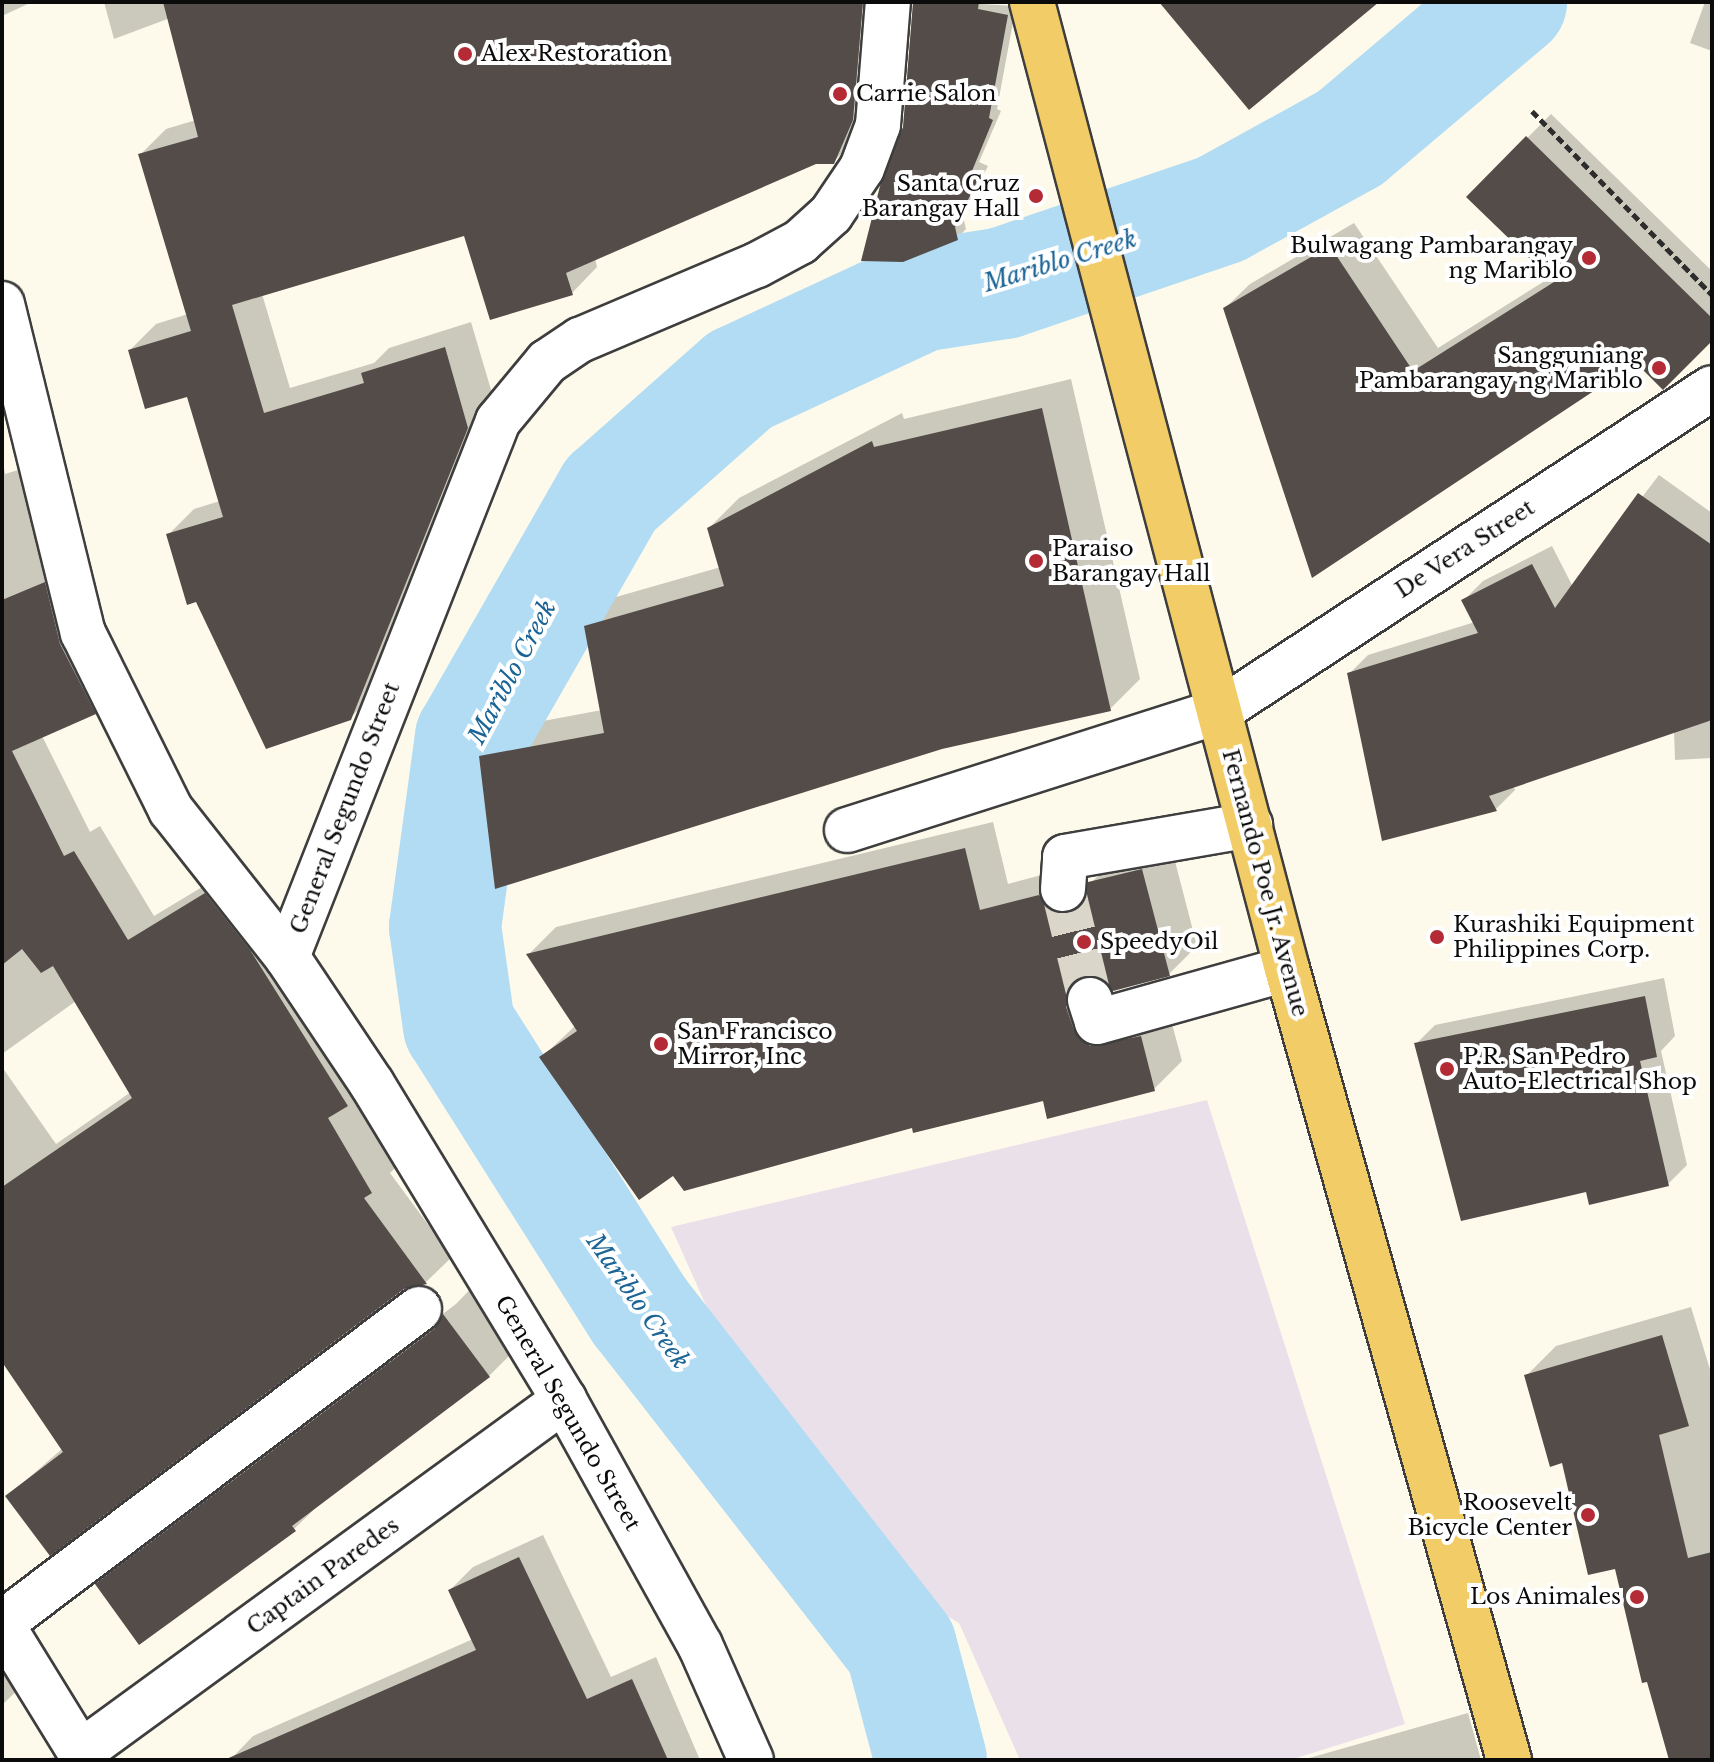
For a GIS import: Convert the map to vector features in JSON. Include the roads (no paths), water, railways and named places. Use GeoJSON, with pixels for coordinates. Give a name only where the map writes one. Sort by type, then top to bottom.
{"type":"FeatureCollection","features":[{"type":"Feature","properties":{"kind":"main road","name":"Fernando Poe Jr. Avenue"},"geometry":{"type":"LineString","coordinates":[[1032,2],[1287,969],[1509,1760]]}},
{"type":"Feature","properties":{"kind":"street","name":"General Segundo Street"},"geometry":{"type":"LineString","coordinates":[[751,1760],[700,1645],[564,1400],[372,1084],[287,957],[498,421],[520,389],[580,340],[757,265],[800,242],[831,214],[862,168],[878,125],[888,2]]}},
{"type":"Feature","properties":{"kind":"street"},"geometry":{"type":"LineString","coordinates":[[2,304],[83,633],[171,810],[287,957]]}},
{"type":"Feature","properties":{"kind":"street","name":"De Vera Street"},"geometry":{"type":"LineString","coordinates":[[847,830],[1219,711],[1705,406]]}},
{"type":"Feature","properties":{"kind":"street"},"geometry":{"type":"LineString","coordinates":[[1063,889],[1065,857],[1250,825]]}},
{"type":"Feature","properties":{"kind":"street"},"geometry":{"type":"LineString","coordinates":[[1090,1000],[1097,1022],[1287,969]]}},
{"type":"Feature","properties":{"kind":"street"},"geometry":{"type":"LineString","coordinates":[[83,1756],[2,1624],[419,1309]]}},
{"type":"Feature","properties":{"kind":"street","name":"Captain Paredes"},"geometry":{"type":"LineString","coordinates":[[83,1756],[564,1400]]}},
{"type":"Feature","properties":{"kind":"waterway","name":"Mariblo Creek"},"geometry":{"type":"LineString","coordinates":[[931,1760],[901,1647],[640,1312],[459,1026],[445,927],[471,738],[611,494],[740,380],[921,296],[1004,283],[1221,209],[1350,138],[1511,2]]}},
{"type":"Feature","properties":{"kind":"tunnel"},"geometry":{"type":"LineString","coordinates":[[1063,889],[1090,1000]]}},
{"type":"Feature","properties":{"kind":"place","name":"Alex Restoration"},"geometry":{"type":"Point","coordinates":[465,54]}},
{"type":"Feature","properties":{"kind":"place","name":"Carrie Salon"},"geometry":{"type":"Point","coordinates":[840,94]}},
{"type":"Feature","properties":{"kind":"place","name":"Santa Cruz Barangay Hall"},"geometry":{"type":"Point","coordinates":[1036,196]}},
{"type":"Feature","properties":{"kind":"place","name":"Bulwagang Pambarangay ng Mariblo"},"geometry":{"type":"Point","coordinates":[1589,258]}},
{"type":"Feature","properties":{"kind":"place","name":"Sangguniang Pambarangay ng Mariblo"},"geometry":{"type":"Point","coordinates":[1659,368]}},
{"type":"Feature","properties":{"kind":"place","name":"Paraiso Barangay Hall"},"geometry":{"type":"Point","coordinates":[1036,561]}},
{"type":"Feature","properties":{"kind":"place","name":"Kurashiki Equipment Philippines Corp."},"geometry":{"type":"Point","coordinates":[1437,937]}},
{"type":"Feature","properties":{"kind":"place","name":"SpeedyOil"},"geometry":{"type":"Point","coordinates":[1084,942]}},
{"type":"Feature","properties":{"kind":"place","name":"San Francisco Mirror, Inc"},"geometry":{"type":"Point","coordinates":[661,1044]}},
{"type":"Feature","properties":{"kind":"place","name":"P.R. San Pedro Auto-Electrical Shop"},"geometry":{"type":"Point","coordinates":[1447,1069]}},
{"type":"Feature","properties":{"kind":"place","name":"Roosevelt Bicycle Center"},"geometry":{"type":"Point","coordinates":[1588,1515]}},
{"type":"Feature","properties":{"kind":"place","name":"Los Animales"},"geometry":{"type":"Point","coordinates":[1637,1597]}}]}
